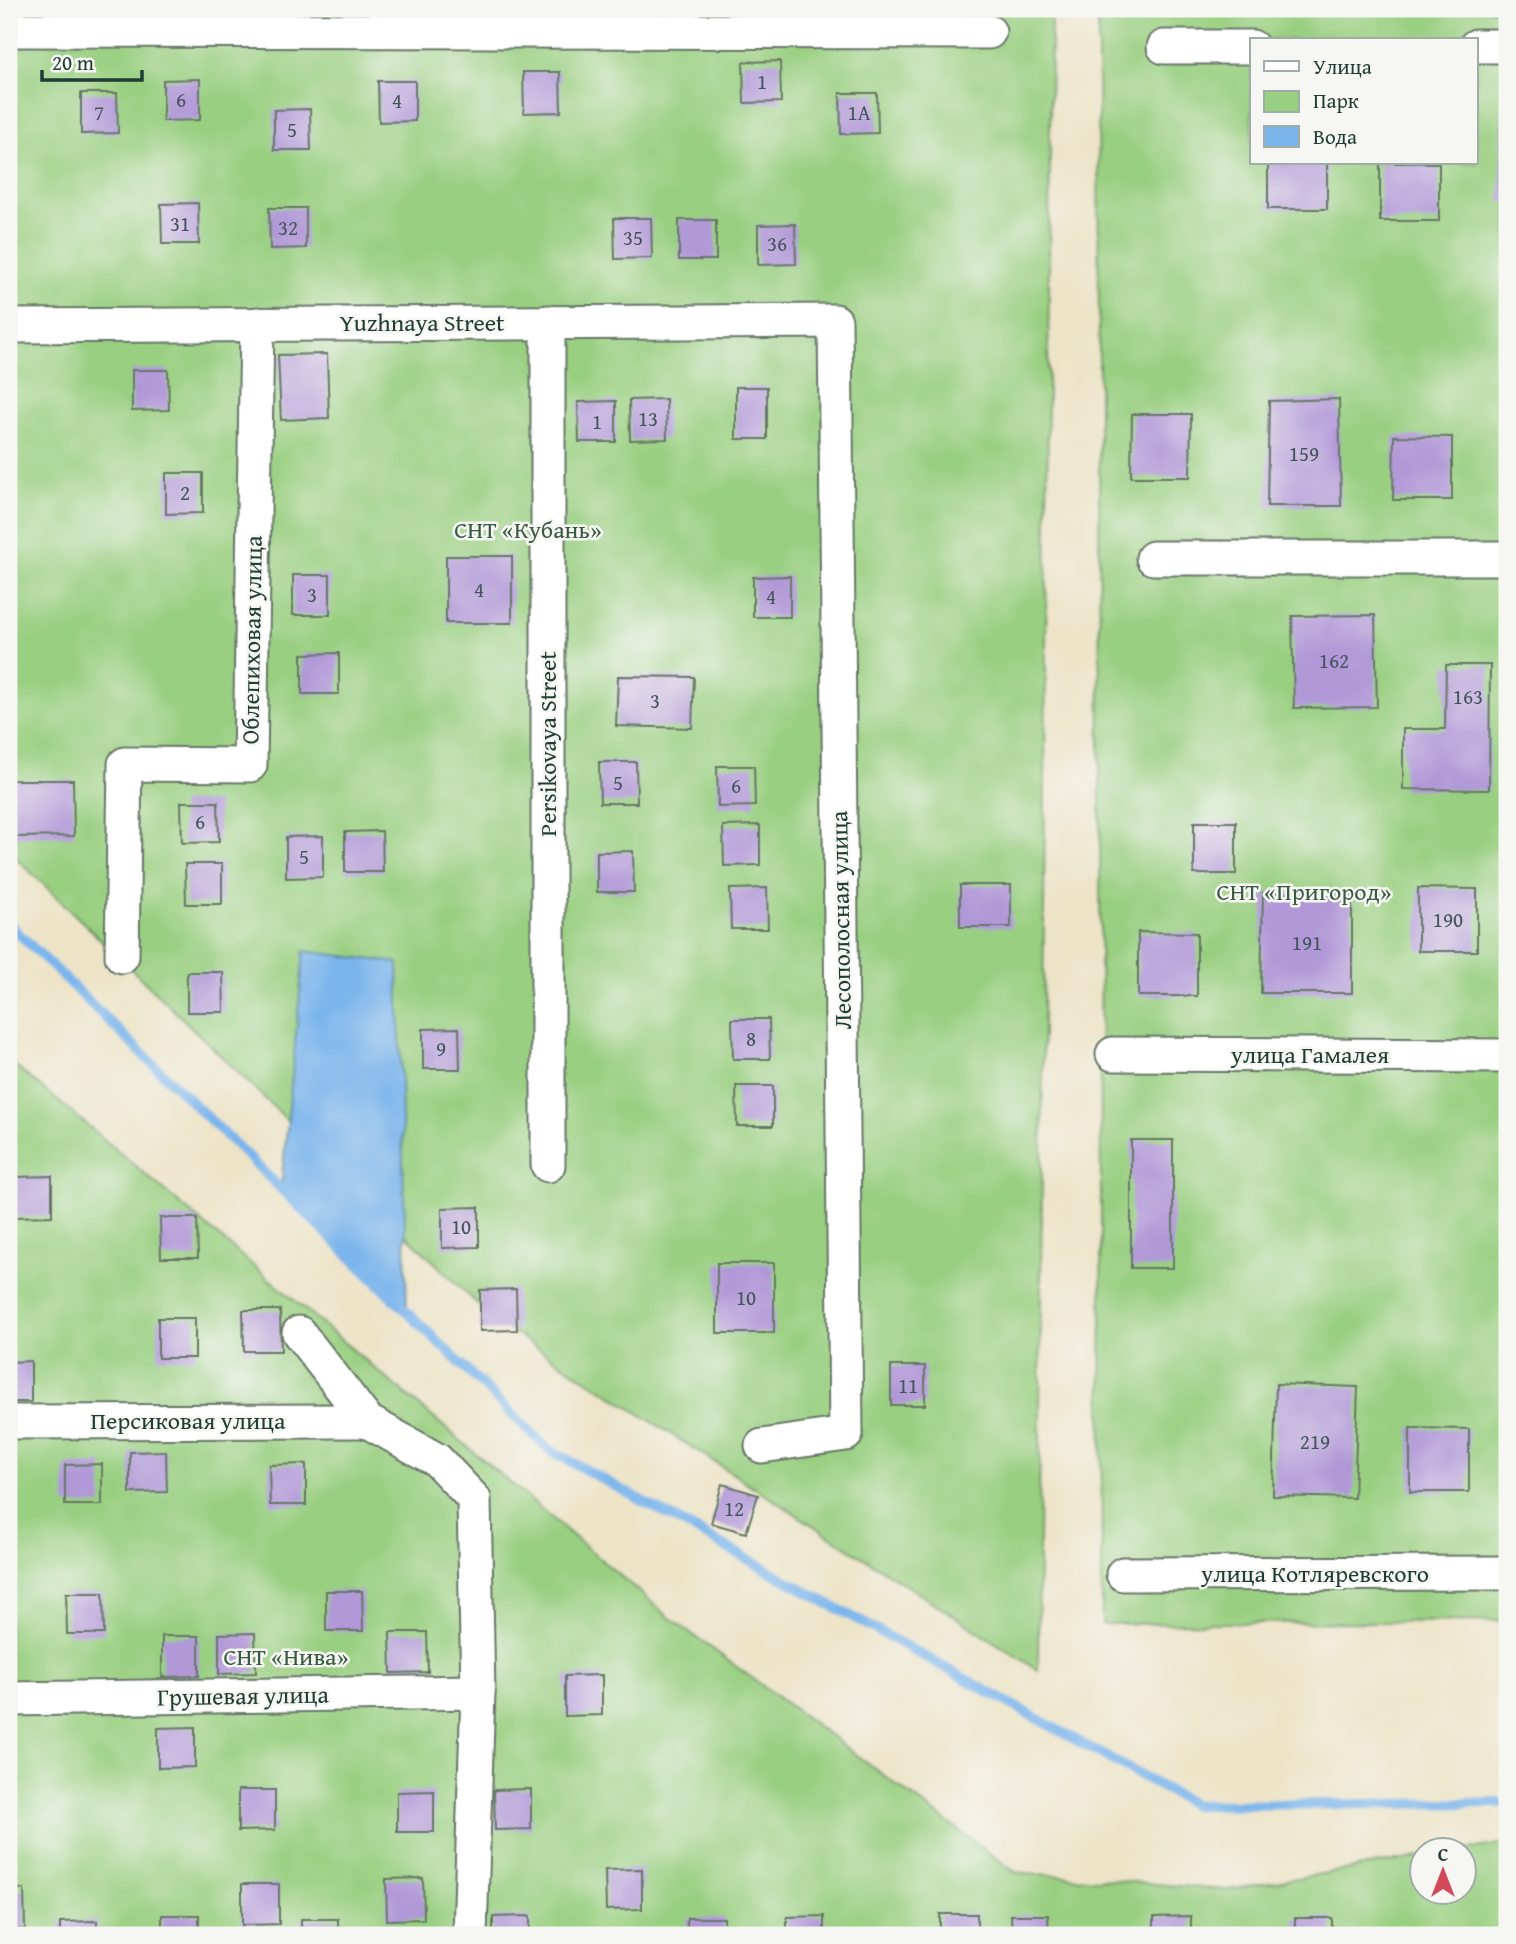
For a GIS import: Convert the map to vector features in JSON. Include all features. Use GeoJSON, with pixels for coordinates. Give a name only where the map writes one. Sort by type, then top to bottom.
{"type":"FeatureCollection","features":[{"type":"Feature","properties":{"kind":"street"},"geometry":{"type":"LineString","coordinates":[[9,30],[989,32]]}},
{"type":"Feature","properties":{"kind":"street"},"geometry":{"type":"LineString","coordinates":[[1478,46],[1507,46]]}},
{"type":"Feature","properties":{"kind":"street"},"geometry":{"type":"LineString","coordinates":[[1164,47],[1250,47]]}},
{"type":"Feature","properties":{"kind":"street","name":"Yuzhnaya Street"},"geometry":{"type":"LineString","coordinates":[[9,326],[835,321]]}},
{"type":"Feature","properties":{"kind":"street","name":"Лесополосная улица"},"geometry":{"type":"LineString","coordinates":[[762,1446],[846,1434],[835,321]]}},
{"type":"Feature","properties":{"kind":"street","name":"Persikovaya Street"},"geometry":{"type":"LineString","coordinates":[[548,322],[548,1165]]}},
{"type":"Feature","properties":{"kind":"street","name":"Облепиховая улица"},"geometry":{"type":"LineString","coordinates":[[122,956],[125,764],[250,765],[257,324]]}},
{"type":"Feature","properties":{"kind":"street"},"geometry":{"type":"LineString","coordinates":[[1153,558],[1507,558]]}},
{"type":"Feature","properties":{"kind":"street","name":"улица Гамалея"},"geometry":{"type":"LineString","coordinates":[[1113,1054],[1507,1056]]}},
{"type":"Feature","properties":{"kind":"street"},"geometry":{"type":"LineString","coordinates":[[299,1333],[367,1421],[437,1460],[474,1499],[478,1692],[470,1935]]}},
{"type":"Feature","properties":{"kind":"street","name":"Персиковая улица"},"geometry":{"type":"LineString","coordinates":[[9,1422],[367,1421]]}},
{"type":"Feature","properties":{"kind":"street","name":"улица Котляревского"},"geometry":{"type":"LineString","coordinates":[[1123,1574],[1507,1573]]}},
{"type":"Feature","properties":{"kind":"street","name":"Грушевая улица"},"geometry":{"type":"LineString","coordinates":[[9,1699],[478,1692]]}},
{"type":"Feature","properties":{"kind":"green space","name":"СНТ «Кубань»"},"geometry":{"type":"Polygon","coordinates":[[[9,9],[1051,9],[1038,1670],[494,1320],[9,851],[9,9]]]}},
{"type":"Feature","properties":{"kind":"green space","name":"СНТ «Пригород»"},"geometry":{"type":"Polygon","coordinates":[[[1098,9],[1507,9],[1507,1621],[1102,1624],[1098,9]]]}},
{"type":"Feature","properties":{"kind":"green space","name":"СНТ «Нива»"},"geometry":{"type":"Polygon","coordinates":[[[9,1061],[669,1617],[1015,1872],[1227,1890],[1408,1859],[1408,1906],[1478,1906],[1478,1848],[1507,1843],[1507,1935],[9,1935],[9,1061]]]}},
{"type":"Feature","properties":{"kind":"water"},"geometry":{"type":"Polygon","coordinates":[[[304,951],[398,963],[407,1312],[281,1189],[304,951]]]}},
{"type":"Feature","properties":{"kind":"building"},"geometry":{"type":"Polygon","coordinates":[[[780,61],[781,102],[744,103],[743,62],[780,61]]]}},
{"type":"Feature","properties":{"kind":"building"},"geometry":{"type":"Polygon","coordinates":[[[523,72],[560,72],[561,112],[524,113],[523,72]]]}},
{"type":"Feature","properties":{"kind":"building"},"geometry":{"type":"Polygon","coordinates":[[[200,79],[200,120],[163,121],[163,80],[200,79]]]}},
{"type":"Feature","properties":{"kind":"building"},"geometry":{"type":"Polygon","coordinates":[[[378,81],[415,81],[415,121],[379,122],[378,81]]]}},
{"type":"Feature","properties":{"kind":"building"},"geometry":{"type":"Polygon","coordinates":[[[81,93],[117,93],[118,133],[81,134],[81,93]]]}},
{"type":"Feature","properties":{"kind":"building"},"geometry":{"type":"Polygon","coordinates":[[[840,93],[877,93],[878,133],[841,134],[840,93]]]}},
{"type":"Feature","properties":{"kind":"building"},"geometry":{"type":"Polygon","coordinates":[[[9,99],[13,99],[13,139],[9,139],[9,99]]]}},
{"type":"Feature","properties":{"kind":"building"},"geometry":{"type":"Polygon","coordinates":[[[1503,105],[1507,106],[1507,202],[1500,202],[1503,105]]]}},
{"type":"Feature","properties":{"kind":"building"},"geometry":{"type":"Polygon","coordinates":[[[310,109],[311,150],[274,150],[274,110],[310,109]]]}},
{"type":"Feature","properties":{"kind":"building"},"geometry":{"type":"Polygon","coordinates":[[[1268,164],[1327,164],[1327,209],[1268,209],[1268,164]]]}},
{"type":"Feature","properties":{"kind":"building"},"geometry":{"type":"Polygon","coordinates":[[[1380,164],[1439,164],[1439,221],[1380,221],[1380,164]]]}},
{"type":"Feature","properties":{"kind":"building"},"geometry":{"type":"Polygon","coordinates":[[[198,203],[199,244],[162,244],[161,204],[198,203]]]}},
{"type":"Feature","properties":{"kind":"building"},"geometry":{"type":"Polygon","coordinates":[[[269,208],[306,208],[306,248],[270,249],[269,208]]]}},
{"type":"Feature","properties":{"kind":"building"},"geometry":{"type":"Polygon","coordinates":[[[614,218],[651,218],[652,258],[615,259],[614,218]]]}},
{"type":"Feature","properties":{"kind":"building"},"geometry":{"type":"Polygon","coordinates":[[[679,220],[716,220],[716,260],[679,260],[679,220]]]}},
{"type":"Feature","properties":{"kind":"building"},"geometry":{"type":"Polygon","coordinates":[[[795,224],[796,264],[758,265],[758,225],[795,224]]]}},
{"type":"Feature","properties":{"kind":"building"},"geometry":{"type":"Polygon","coordinates":[[[327,354],[329,418],[281,420],[278,355],[327,354]]]}},
{"type":"Feature","properties":{"kind":"building"},"geometry":{"type":"Polygon","coordinates":[[[132,370],[168,370],[169,410],[132,411],[132,370]]]}},
{"type":"Feature","properties":{"kind":"building"},"geometry":{"type":"Polygon","coordinates":[[[736,387],[767,387],[767,439],[736,439],[736,387]]]}},
{"type":"Feature","properties":{"kind":"building"},"geometry":{"type":"Polygon","coordinates":[[[666,399],[667,439],[630,440],[629,400],[666,399]]]}},
{"type":"Feature","properties":{"kind":"building"},"geometry":{"type":"Polygon","coordinates":[[[1339,399],[1341,506],[1267,506],[1269,401],[1339,399]]]}},
{"type":"Feature","properties":{"kind":"building"},"geometry":{"type":"Polygon","coordinates":[[[616,401],[616,442],[579,442],[578,402],[616,401]]]}},
{"type":"Feature","properties":{"kind":"building"},"geometry":{"type":"Polygon","coordinates":[[[1132,414],[1191,414],[1190,477],[1131,477],[1132,414]]]}},
{"type":"Feature","properties":{"kind":"building"},"geometry":{"type":"Polygon","coordinates":[[[1394,436],[1452,437],[1452,500],[1393,500],[1394,436]]]}},
{"type":"Feature","properties":{"kind":"building"},"geometry":{"type":"Polygon","coordinates":[[[166,473],[203,473],[203,513],[166,514],[166,473]]]}},
{"type":"Feature","properties":{"kind":"building"},"geometry":{"type":"Polygon","coordinates":[[[446,556],[512,556],[512,623],[446,623],[446,556]]]}},
{"type":"Feature","properties":{"kind":"building"},"geometry":{"type":"Polygon","coordinates":[[[293,575],[330,575],[330,615],[293,615],[293,575]]]}},
{"type":"Feature","properties":{"kind":"building"},"geometry":{"type":"Polygon","coordinates":[[[790,576],[790,617],[753,617],[753,577],[790,576]]]}},
{"type":"Feature","properties":{"kind":"building"},"geometry":{"type":"Polygon","coordinates":[[[1375,615],[1377,707],[1294,708],[1292,616],[1375,615]]]}},
{"type":"Feature","properties":{"kind":"building"},"geometry":{"type":"Polygon","coordinates":[[[339,653],[339,694],[302,694],[302,654],[339,653]]]}},
{"type":"Feature","properties":{"kind":"building"},"geometry":{"type":"Polygon","coordinates":[[[1446,665],[1490,665],[1489,790],[1403,789],[1403,729],[1445,729],[1446,665]]]}},
{"type":"Feature","properties":{"kind":"building"},"geometry":{"type":"Polygon","coordinates":[[[618,676],[694,677],[692,728],[616,726],[618,676]]]}},
{"type":"Feature","properties":{"kind":"building"},"geometry":{"type":"Polygon","coordinates":[[[599,762],[636,762],[637,803],[600,803],[599,762]]]}},
{"type":"Feature","properties":{"kind":"building"},"geometry":{"type":"Polygon","coordinates":[[[717,766],[754,766],[755,806],[718,807],[717,766]]]}},
{"type":"Feature","properties":{"kind":"building"},"geometry":{"type":"Polygon","coordinates":[[[9,780],[73,780],[74,836],[9,837],[9,780]]]}},
{"type":"Feature","properties":{"kind":"building"},"geometry":{"type":"Polygon","coordinates":[[[181,802],[218,802],[219,842],[182,843],[181,802]]]}},
{"type":"Feature","properties":{"kind":"building"},"geometry":{"type":"Polygon","coordinates":[[[1194,822],[1236,822],[1236,874],[1194,874],[1194,822]]]}},
{"type":"Feature","properties":{"kind":"building"},"geometry":{"type":"Polygon","coordinates":[[[760,825],[760,865],[724,866],[723,826],[760,825]]]}},
{"type":"Feature","properties":{"kind":"building"},"geometry":{"type":"Polygon","coordinates":[[[382,831],[383,872],[345,872],[345,832],[382,831]]]}},
{"type":"Feature","properties":{"kind":"building"},"geometry":{"type":"Polygon","coordinates":[[[323,836],[323,877],[286,878],[286,837],[323,836]]]}},
{"type":"Feature","properties":{"kind":"building"},"geometry":{"type":"Polygon","coordinates":[[[633,851],[634,892],[597,892],[597,852],[633,851]]]}},
{"type":"Feature","properties":{"kind":"building"},"geometry":{"type":"Polygon","coordinates":[[[185,864],[222,864],[222,904],[186,904],[185,864]]]}},
{"type":"Feature","properties":{"kind":"building"},"geometry":{"type":"Polygon","coordinates":[[[960,885],[1011,885],[1011,927],[960,927],[960,885]]]}},
{"type":"Feature","properties":{"kind":"building"},"geometry":{"type":"Polygon","coordinates":[[[767,888],[768,929],[731,929],[730,889],[767,888]]]}},
{"type":"Feature","properties":{"kind":"building"},"geometry":{"type":"Polygon","coordinates":[[[1418,888],[1477,889],[1477,951],[1418,951],[1418,888]]]}},
{"type":"Feature","properties":{"kind":"building"},"geometry":{"type":"Polygon","coordinates":[[[1263,893],[1352,893],[1352,993],[1261,993],[1263,893]]]}},
{"type":"Feature","properties":{"kind":"building"},"geometry":{"type":"Polygon","coordinates":[[[1138,932],[1197,933],[1197,996],[1138,996],[1138,932]]]}},
{"type":"Feature","properties":{"kind":"building"},"geometry":{"type":"Polygon","coordinates":[[[187,972],[223,972],[224,1012],[187,1012],[187,972]]]}},
{"type":"Feature","properties":{"kind":"building"},"geometry":{"type":"Polygon","coordinates":[[[732,1019],[769,1019],[770,1059],[733,1059],[732,1019]]]}},
{"type":"Feature","properties":{"kind":"building"},"geometry":{"type":"Polygon","coordinates":[[[459,1028],[460,1069],[423,1069],[423,1029],[459,1028]]]}},
{"type":"Feature","properties":{"kind":"building"},"geometry":{"type":"Polygon","coordinates":[[[736,1086],[773,1086],[773,1126],[737,1126],[736,1086]]]}},
{"type":"Feature","properties":{"kind":"building"},"geometry":{"type":"Polygon","coordinates":[[[1131,1140],[1173,1140],[1173,1268],[1131,1268],[1131,1140]]]}},
{"type":"Feature","properties":{"kind":"building"},"geometry":{"type":"Polygon","coordinates":[[[52,1176],[52,1216],[15,1217],[14,1177],[52,1176]]]}},
{"type":"Feature","properties":{"kind":"building"},"geometry":{"type":"Polygon","coordinates":[[[479,1207],[479,1247],[442,1248],[442,1208],[479,1207]]]}},
{"type":"Feature","properties":{"kind":"building"},"geometry":{"type":"Polygon","coordinates":[[[160,1218],[197,1218],[198,1258],[161,1258],[160,1218]]]}},
{"type":"Feature","properties":{"kind":"building"},"geometry":{"type":"Polygon","coordinates":[[[717,1263],[774,1263],[774,1333],[717,1333],[717,1263]]]}},
{"type":"Feature","properties":{"kind":"building"},"geometry":{"type":"Polygon","coordinates":[[[516,1289],[517,1330],[480,1331],[480,1290],[516,1289]]]}},
{"type":"Feature","properties":{"kind":"building"},"geometry":{"type":"Polygon","coordinates":[[[243,1310],[280,1310],[281,1351],[244,1351],[243,1310]]]}},
{"type":"Feature","properties":{"kind":"building"},"geometry":{"type":"Polygon","coordinates":[[[158,1318],[195,1318],[195,1358],[158,1358],[158,1318]]]}},
{"type":"Feature","properties":{"kind":"building"},"geometry":{"type":"Polygon","coordinates":[[[31,1361],[31,1402],[9,1402],[9,1362],[31,1361]]]}},
{"type":"Feature","properties":{"kind":"building"},"geometry":{"type":"Polygon","coordinates":[[[891,1366],[925,1366],[925,1405],[891,1405],[891,1366]]]}},
{"type":"Feature","properties":{"kind":"building"},"geometry":{"type":"Polygon","coordinates":[[[1276,1384],[1358,1387],[1354,1498],[1273,1496],[1276,1384]]]}},
{"type":"Feature","properties":{"kind":"building"},"geometry":{"type":"Polygon","coordinates":[[[1410,1428],[1469,1429],[1469,1492],[1410,1492],[1410,1428]]]}},
{"type":"Feature","properties":{"kind":"building"},"geometry":{"type":"Polygon","coordinates":[[[166,1451],[167,1492],[130,1493],[130,1452],[166,1451]]]}},
{"type":"Feature","properties":{"kind":"building"},"geometry":{"type":"Polygon","coordinates":[[[102,1464],[102,1505],[65,1505],[65,1465],[102,1464]]]}},
{"type":"Feature","properties":{"kind":"building"},"geometry":{"type":"Polygon","coordinates":[[[306,1464],[306,1505],[270,1505],[269,1465],[306,1464]]]}},
{"type":"Feature","properties":{"kind":"building"},"geometry":{"type":"Polygon","coordinates":[[[722,1484],[758,1495],[746,1533],[711,1523],[722,1484]]]}},
{"type":"Feature","properties":{"kind":"building"},"geometry":{"type":"Polygon","coordinates":[[[326,1591],[362,1591],[363,1631],[326,1631],[326,1591]]]}},
{"type":"Feature","properties":{"kind":"building"},"geometry":{"type":"Polygon","coordinates":[[[66,1593],[103,1593],[104,1634],[67,1634],[66,1593]]]}},
{"type":"Feature","properties":{"kind":"building"},"geometry":{"type":"Polygon","coordinates":[[[390,1632],[427,1632],[428,1672],[391,1673],[390,1632]]]}},
{"type":"Feature","properties":{"kind":"building"},"geometry":{"type":"Polygon","coordinates":[[[255,1633],[256,1673],[219,1674],[219,1634],[255,1633]]]}},
{"type":"Feature","properties":{"kind":"building"},"geometry":{"type":"Polygon","coordinates":[[[162,1636],[199,1636],[199,1676],[162,1677],[162,1636]]]}},
{"type":"Feature","properties":{"kind":"building"},"geometry":{"type":"Polygon","coordinates":[[[602,1675],[602,1715],[565,1716],[565,1676],[602,1675]]]}},
{"type":"Feature","properties":{"kind":"building"},"geometry":{"type":"Polygon","coordinates":[[[195,1727],[195,1767],[158,1768],[158,1728],[195,1727]]]}},
{"type":"Feature","properties":{"kind":"building"},"geometry":{"type":"Polygon","coordinates":[[[531,1789],[531,1829],[495,1830],[494,1790],[531,1789]]]}},
{"type":"Feature","properties":{"kind":"building"},"geometry":{"type":"Polygon","coordinates":[[[238,1790],[275,1790],[275,1830],[238,1831],[238,1790]]]}},
{"type":"Feature","properties":{"kind":"building"},"geometry":{"type":"Polygon","coordinates":[[[434,1791],[434,1832],[397,1832],[397,1792],[434,1791]]]}},
{"type":"Feature","properties":{"kind":"building"},"geometry":{"type":"Polygon","coordinates":[[[642,1869],[642,1909],[606,1910],[605,1870],[642,1869]]]}},
{"type":"Feature","properties":{"kind":"building"},"geometry":{"type":"Polygon","coordinates":[[[423,1878],[424,1919],[387,1920],[386,1879],[423,1878]]]}},
{"type":"Feature","properties":{"kind":"building"},"geometry":{"type":"Polygon","coordinates":[[[242,1884],[279,1884],[279,1924],[242,1925],[242,1884]]]}},
{"type":"Feature","properties":{"kind":"building"},"geometry":{"type":"Polygon","coordinates":[[[9,1889],[24,1889],[25,1929],[9,1930],[9,1889]]]}},
{"type":"Feature","properties":{"kind":"building"},"geometry":{"type":"Polygon","coordinates":[[[940,1914],[977,1914],[977,1935],[940,1935],[940,1914]]]}},
{"type":"Feature","properties":{"kind":"building"},"geometry":{"type":"Polygon","coordinates":[[[162,1915],[199,1915],[199,1935],[162,1935],[162,1915]]]}},
{"type":"Feature","properties":{"kind":"building"},"geometry":{"type":"Polygon","coordinates":[[[1011,1915],[1048,1915],[1049,1935],[1012,1935],[1011,1915]]]}},
{"type":"Feature","properties":{"kind":"building"},"geometry":{"type":"Polygon","coordinates":[[[530,1916],[530,1935],[493,1935],[493,1917],[530,1916]]]}},
{"type":"Feature","properties":{"kind":"building"},"geometry":{"type":"Polygon","coordinates":[[[824,1916],[824,1935],[787,1935],[787,1917],[824,1916]]]}},
{"type":"Feature","properties":{"kind":"building"},"geometry":{"type":"Polygon","coordinates":[[[1191,1916],[1191,1935],[1154,1935],[1154,1917],[1191,1916]]]}},
{"type":"Feature","properties":{"kind":"building"},"geometry":{"type":"Polygon","coordinates":[[[687,1918],[724,1918],[724,1935],[687,1935],[687,1918]]]}},
{"type":"Feature","properties":{"kind":"building"},"geometry":{"type":"Polygon","coordinates":[[[1295,1918],[1332,1918],[1332,1935],[1295,1935],[1295,1918]]]}},
{"type":"Feature","properties":{"kind":"building"},"geometry":{"type":"Polygon","coordinates":[[[301,1919],[338,1919],[338,1935],[301,1935],[301,1919]]]}},
{"type":"Feature","properties":{"kind":"building"},"geometry":{"type":"Polygon","coordinates":[[[97,1921],[97,1935],[60,1935],[60,1922],[97,1921]]]}},
{"type":"Feature","properties":{"kind":"waterway"},"geometry":{"type":"LineString","coordinates":[[9,924],[548,1449],[1194,1805],[1507,1803]]}}]}
